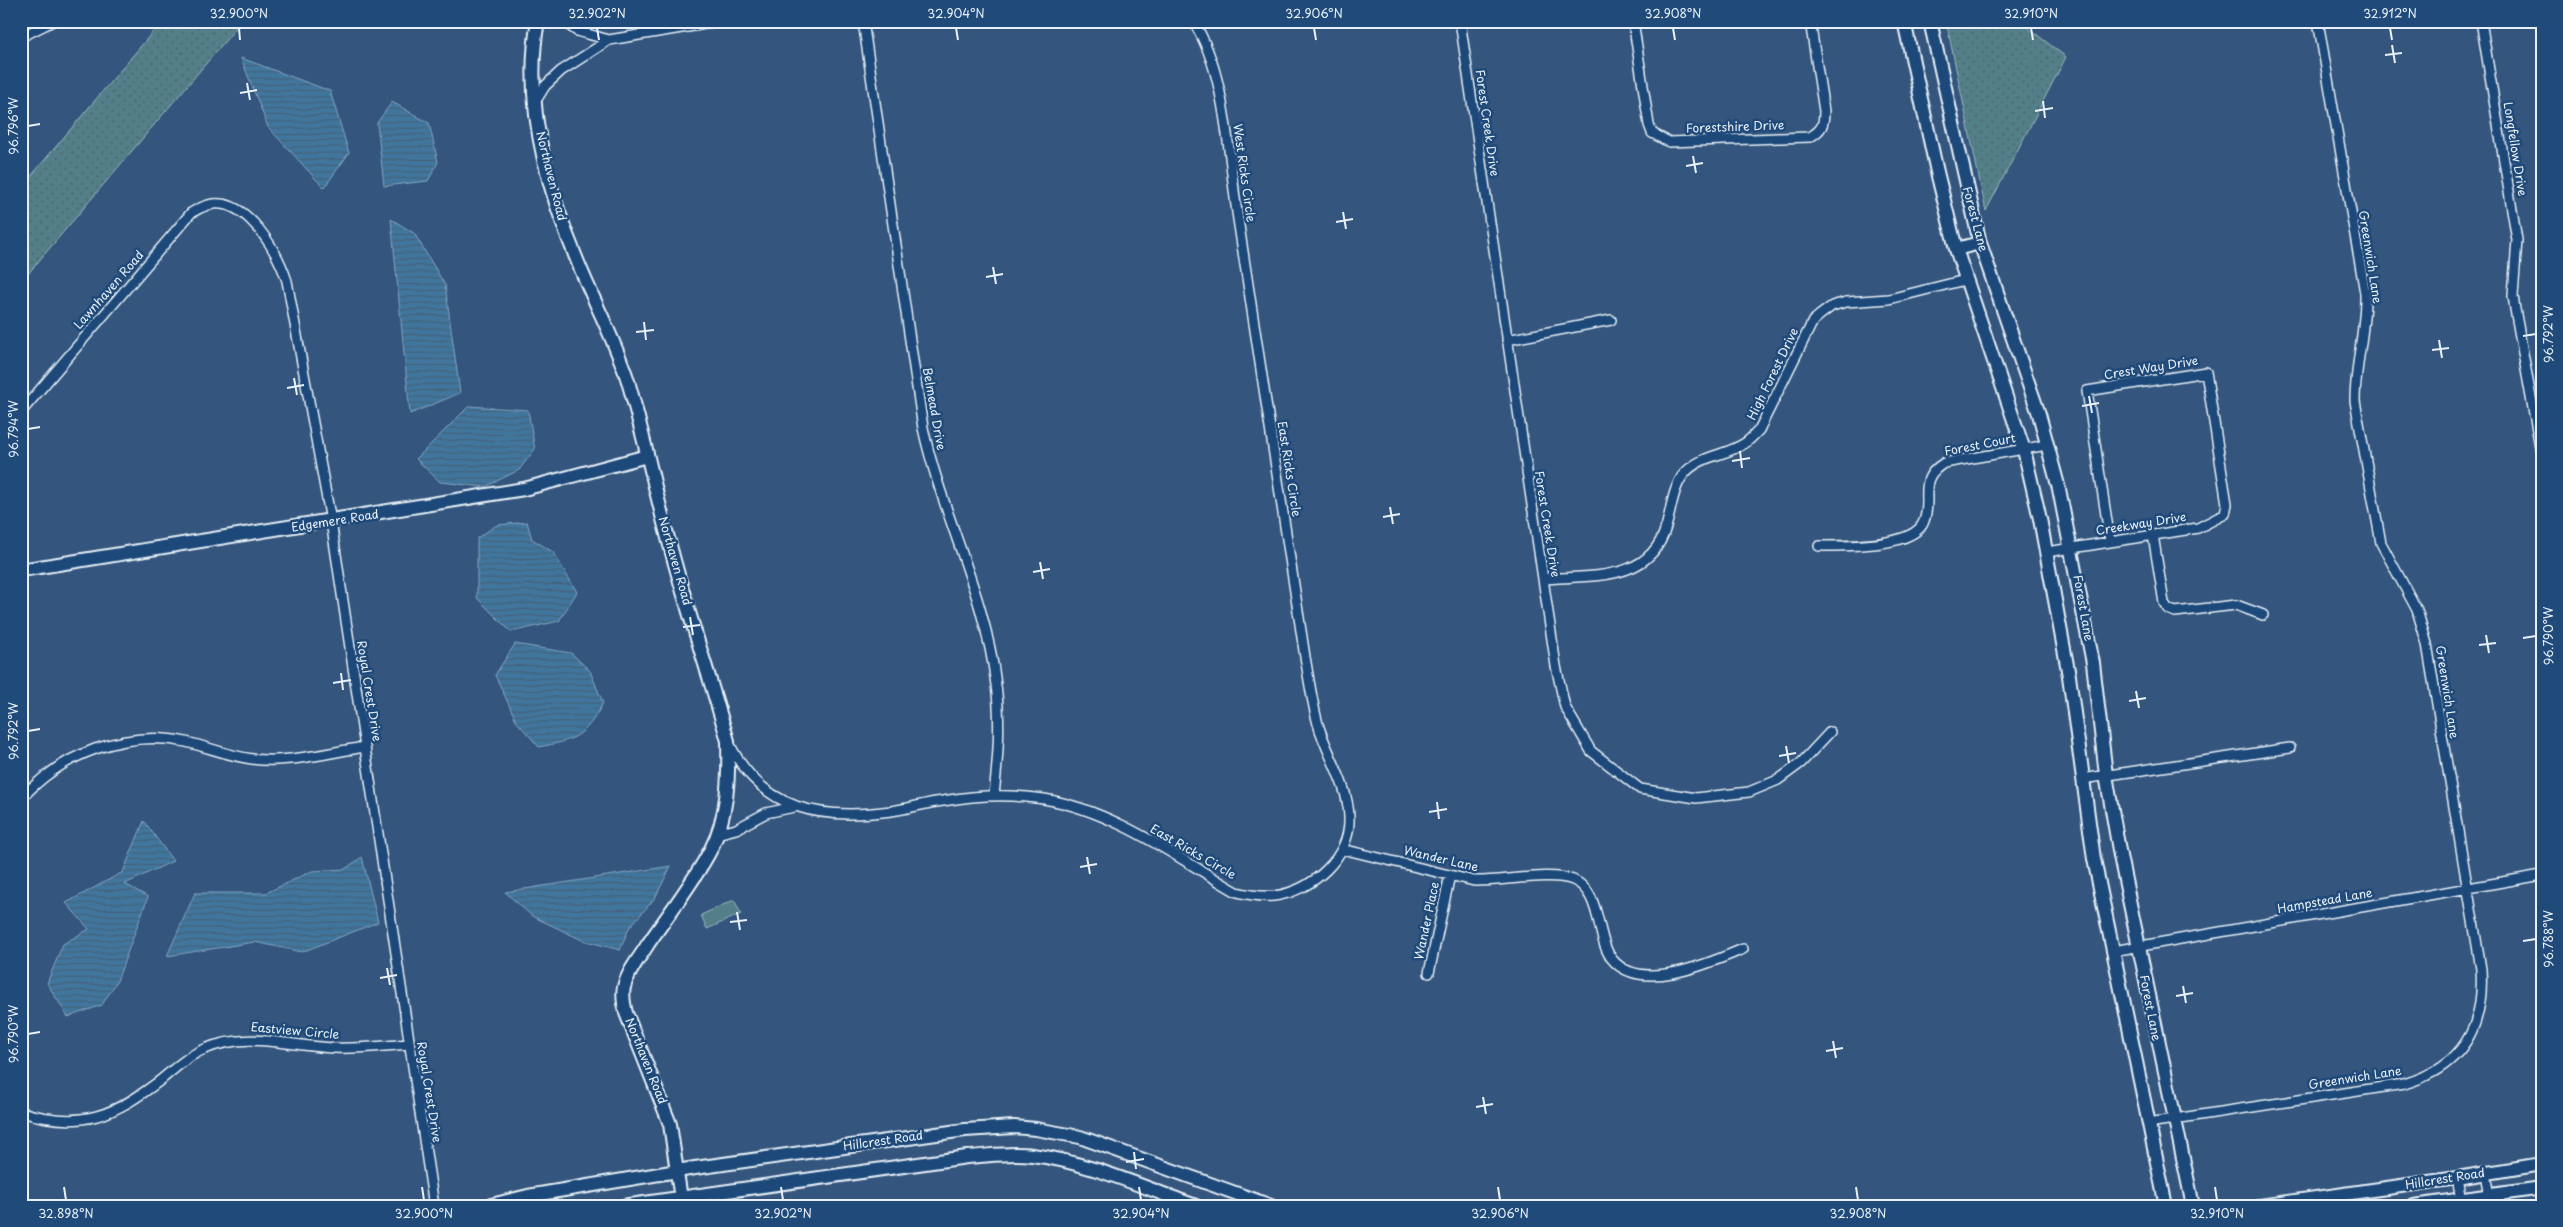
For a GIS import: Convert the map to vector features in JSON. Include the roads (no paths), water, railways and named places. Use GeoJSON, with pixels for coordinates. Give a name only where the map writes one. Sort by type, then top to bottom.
{"type":"FeatureCollection","features":[{"type":"Feature","properties":{"kind":"main road","name":"Forest Lane"},"geometry":{"type":"LineString","coordinates":[[1904,21],[1956,249],[2024,450],[2047,552],[2069,676],[2094,859],[2166,1206]]}},
{"type":"Feature","properties":{"kind":"main road","name":"Forest Lane"},"geometry":{"type":"LineString","coordinates":[[1930,21],[1980,243],[2048,444],[2072,548],[2093,663],[2106,775],[2120,856],[2173,1119],[2193,1206]]}},
{"type":"Feature","properties":{"kind":"main road","name":"Northaven Road"},"geometry":{"type":"LineString","coordinates":[[537,22],[534,46],[535,102],[539,134],[564,227],[616,347],[671,550],[728,741],[729,769],[726,799],[717,834],[702,864],[634,966],[624,986],[623,995],[626,1013],[665,1106],[679,1171],[682,1202]]}},
{"type":"Feature","properties":{"kind":"main road"},"geometry":{"type":"LineString","coordinates":[[1956,249],[1980,243]]}},
{"type":"Feature","properties":{"kind":"main road","name":"Edgemere Road"},"geometry":{"type":"LineString","coordinates":[[21,570],[524,489],[647,456]]}},
{"type":"Feature","properties":{"kind":"main road","name":"Hillcrest Road"},"geometry":{"type":"LineString","coordinates":[[487,1206],[679,1171],[965,1130],[1014,1127],[1044,1130],[1080,1138],[1271,1206]]}},
{"type":"Feature","properties":{"kind":"main road"},"geometry":{"type":"LineString","coordinates":[[623,1206],[682,1202],[967,1157],[1031,1154],[1068,1162],[1196,1206]]}},
{"type":"Feature","properties":{"kind":"main road","name":"Hillcrest Road"},"geometry":{"type":"LineString","coordinates":[[2260,1206],[2486,1174],[2542,1164]]}},
{"type":"Feature","properties":{"kind":"main road","name":"Hillcrest Road"},"geometry":{"type":"LineString","coordinates":[[2414,1206],[2491,1200],[2542,1188]]}},
{"type":"Feature","properties":{"kind":"street"},"geometry":{"type":"LineString","coordinates":[[21,37],[53,21]]}},
{"type":"Feature","properties":{"kind":"street"},"geometry":{"type":"LineString","coordinates":[[533,21],[537,22]]}},
{"type":"Feature","properties":{"kind":"street"},"geometry":{"type":"LineString","coordinates":[[563,21],[577,31],[609,40]]}},
{"type":"Feature","properties":{"kind":"street"},"geometry":{"type":"LineString","coordinates":[[535,102],[545,86],[561,70],[609,40],[724,21]]}},
{"type":"Feature","properties":{"kind":"street","name":"Belmead Drive"},"geometry":{"type":"LineString","coordinates":[[863,21],[923,428],[935,475],[990,645],[996,683],[999,745],[994,795]]}},
{"type":"Feature","properties":{"kind":"street","name":"West Ricks Circle"},"geometry":{"type":"LineString","coordinates":[[1194,21],[1208,50],[1221,96],[1256,332]]}},
{"type":"Feature","properties":{"kind":"street","name":"Forest Creek Drive"},"geometry":{"type":"LineString","coordinates":[[1460,21],[1506,340],[1565,707],[1590,751],[1640,789],[1696,798],[1749,792],[1778,780],[1801,762],[1830,732]]}},
{"type":"Feature","properties":{"kind":"street","name":"Forestshire Drive"},"geometry":{"type":"LineString","coordinates":[[1633,21],[1649,125],[1652,133],[1669,142],[1810,137],[1819,132],[1824,124],[1824,111],[1810,21]]}},
{"type":"Feature","properties":{"kind":"street","name":"Greenwich Lane"},"geometry":{"type":"LineString","coordinates":[[2148,1123],[2404,1084],[2423,1078],[2441,1068],[2456,1055],[2469,1037],[2479,1015],[2482,991],[2427,644],[2417,610],[2381,542],[2355,401],[2355,380],[2366,314],[2365,293],[2318,21]]}},
{"type":"Feature","properties":{"kind":"street","name":"Longfellow Drive"},"geometry":{"type":"LineString","coordinates":[[2481,21],[2517,240],[2514,302],[2542,458]]}},
{"type":"Feature","properties":{"kind":"street","name":"Lawnhaven Road"},"geometry":{"type":"LineString","coordinates":[[21,412],[191,213],[205,205],[227,204]]}},
{"type":"Feature","properties":{"kind":"street","name":"Royal Crest Drive"},"geometry":{"type":"LineString","coordinates":[[227,204],[240,211],[262,232],[282,266],[330,521],[434,1206]]}},
{"type":"Feature","properties":{"kind":"street","name":"High Forest Drive"},"geometry":{"type":"LineString","coordinates":[[1543,579],[1624,572],[1640,565],[1652,554],[1664,532],[1678,484],[1684,475],[1705,459],[1745,443],[1759,430],[1814,321],[1832,306],[1846,302],[1889,300],[1965,280]]}},
{"type":"Feature","properties":{"kind":"street"},"geometry":{"type":"LineString","coordinates":[[1506,340],[1611,320]]}},
{"type":"Feature","properties":{"kind":"street","name":"East Ricks Circle"},"geometry":{"type":"LineString","coordinates":[[717,834],[736,829],[766,813],[794,807],[823,811],[868,813],[994,795],[1044,799],[1080,808],[1120,824],[1237,892],[1256,896],[1276,896],[1301,888],[1317,879],[1332,864],[1342,849],[1348,835],[1348,806],[1318,724],[1305,657],[1256,332]]}},
{"type":"Feature","properties":{"kind":"street","name":"Crest Way Drive"},"geometry":{"type":"LineString","coordinates":[[2110,541],[2087,391],[2206,372],[2226,504]]}},
{"type":"Feature","properties":{"kind":"street","name":"Forest Court"},"geometry":{"type":"LineString","coordinates":[[1819,546],[1845,546],[1903,539],[1914,534],[1925,520],[1928,479],[1934,470],[1944,463],[2024,450],[2048,444]]}},
{"type":"Feature","properties":{"kind":"street","name":"Creekway Drive"},"geometry":{"type":"LineString","coordinates":[[2047,552],[2206,526],[2225,514],[2226,504]]}},
{"type":"Feature","properties":{"kind":"street"},"geometry":{"type":"LineString","coordinates":[[2153,535],[2164,603],[2168,609],[2175,612],[2236,605],[2263,615]]}},
{"type":"Feature","properties":{"kind":"street"},"geometry":{"type":"LineString","coordinates":[[21,799],[62,763],[86,752],[131,741],[160,739],[185,742],[254,759],[300,757],[365,747]]}},
{"type":"Feature","properties":{"kind":"street","name":"East Ricks Circle"},"geometry":{"type":"LineString","coordinates":[[728,741],[740,765],[752,779],[766,792],[794,807]]}},
{"type":"Feature","properties":{"kind":"street"},"geometry":{"type":"LineString","coordinates":[[2082,779],[2290,748]]}},
{"type":"Feature","properties":{"kind":"street","name":"Wander Lane"},"geometry":{"type":"LineString","coordinates":[[1342,849],[1474,881],[1493,882],[1550,877],[1572,880],[1584,886],[1590,895],[1596,909],[1607,951],[1612,959],[1626,970],[1636,973],[1652,975],[1694,969],[1744,949]]}},
{"type":"Feature","properties":{"kind":"street","name":"Wander Place"},"geometry":{"type":"LineString","coordinates":[[1429,973],[1450,875]]}},
{"type":"Feature","properties":{"kind":"street","name":"Hampstead Lane"},"geometry":{"type":"LineString","coordinates":[[2113,951],[2542,876]]}},
{"type":"Feature","properties":{"kind":"street","name":"Eastview Circle"},"geometry":{"type":"LineString","coordinates":[[21,1112],[44,1117],[96,1117],[132,1101],[188,1058],[205,1048],[242,1039],[281,1041],[334,1048],[409,1044]]}},
{"type":"Feature","properties":{"kind":"street"},"geometry":{"type":"LineString","coordinates":[[2486,1174],[2491,1200]]}},
{"type":"Feature","properties":{"kind":"street"},"geometry":{"type":"LineString","coordinates":[[2457,1178],[2461,1202]]}},
{"type":"Feature","properties":{"kind":"water"},"geometry":{"type":"Polygon","coordinates":[[[241,58],[330,91],[349,153],[324,188],[268,127],[241,58]]]}},
{"type":"Feature","properties":{"kind":"water"},"geometry":{"type":"Polygon","coordinates":[[[392,102],[429,123],[438,162],[428,181],[384,186],[377,123],[392,102]]]}},
{"type":"Feature","properties":{"kind":"water"},"geometry":{"type":"Polygon","coordinates":[[[391,219],[414,233],[445,285],[460,393],[410,414],[391,219]]]}},
{"type":"Feature","properties":{"kind":"water"},"geometry":{"type":"Polygon","coordinates":[[[469,406],[528,410],[535,449],[519,470],[485,487],[440,482],[416,459],[469,406]]]}},
{"type":"Feature","properties":{"kind":"water"},"geometry":{"type":"Polygon","coordinates":[[[527,522],[532,539],[553,552],[577,592],[559,621],[511,632],[477,598],[477,538],[497,525],[527,522]]]}},
{"type":"Feature","properties":{"kind":"water"},"geometry":{"type":"Polygon","coordinates":[[[515,644],[571,653],[590,671],[603,703],[590,723],[578,735],[562,742],[539,747],[517,722],[495,675],[515,644]]]}},
{"type":"Feature","properties":{"kind":"water"},"geometry":{"type":"Polygon","coordinates":[[[144,821],[173,861],[125,884],[148,897],[117,981],[102,1005],[68,1017],[47,983],[63,944],[89,929],[66,903],[123,872],[144,821]]]}},
{"type":"Feature","properties":{"kind":"water"},"geometry":{"type":"Polygon","coordinates":[[[362,857],[378,922],[302,952],[255,942],[167,956],[195,893],[266,893],[312,871],[345,869],[362,857]]]}},
{"type":"Feature","properties":{"kind":"water"},"geometry":{"type":"Polygon","coordinates":[[[671,866],[655,898],[629,928],[620,950],[582,940],[532,916],[505,892],[671,866]]]}}]}
